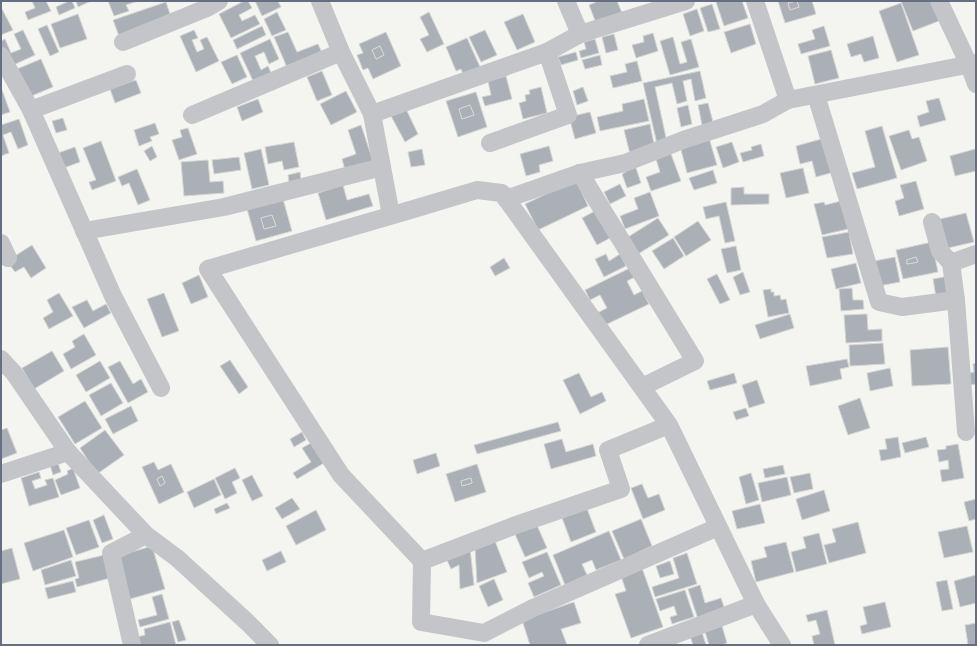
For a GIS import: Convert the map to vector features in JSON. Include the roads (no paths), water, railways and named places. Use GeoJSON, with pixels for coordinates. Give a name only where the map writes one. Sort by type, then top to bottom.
{"type":"FeatureCollection","features":[{"type":"Feature","properties":{"kind":"street"},"geometry":{"type":"LineString","coordinates":[[123,42],[207,8],[219,1]]}},
{"type":"Feature","properties":{"kind":"street"},"geometry":{"type":"LineString","coordinates":[[320,1],[341,52],[372,114],[390,215]]}},
{"type":"Feature","properties":{"kind":"street"},"geometry":{"type":"LineString","coordinates":[[566,1],[580,34]]}},
{"type":"Feature","properties":{"kind":"street"},"geometry":{"type":"LineString","coordinates":[[372,114],[547,52],[580,34],[686,1]]}},
{"type":"Feature","properties":{"kind":"street"},"geometry":{"type":"LineString","coordinates":[[756,1],[788,100]]}},
{"type":"Feature","properties":{"kind":"street"},"geometry":{"type":"LineString","coordinates":[[939,1],[972,64],[976,84]]}},
{"type":"Feature","properties":{"kind":"street"},"geometry":{"type":"LineString","coordinates":[[192,115],[341,52]]}},
{"type":"Feature","properties":{"kind":"street"},"geometry":{"type":"LineString","coordinates":[[490,143],[568,115],[547,52]]}},
{"type":"Feature","properties":{"kind":"street"},"geometry":{"type":"LineString","coordinates":[[1,56],[31,110],[113,296],[162,388]]}},
{"type":"Feature","properties":{"kind":"street"},"geometry":{"type":"LineString","coordinates":[[506,199],[580,173],[625,163],[683,140],[763,114],[788,100],[972,64]]}},
{"type":"Feature","properties":{"kind":"street"},"geometry":{"type":"LineString","coordinates":[[31,110],[127,74]]}},
{"type":"Feature","properties":{"kind":"street"},"geometry":{"type":"LineString","coordinates":[[816,95],[878,302],[902,307],[956,300]]}},
{"type":"Feature","properties":{"kind":"street"},"geometry":{"type":"LineString","coordinates":[[84,231],[224,207],[382,167]]}},
{"type":"Feature","properties":{"kind":"street"},"geometry":{"type":"LineString","coordinates":[[580,173],[695,361],[642,387]]}},
{"type":"Feature","properties":{"kind":"street"},"geometry":{"type":"LineString","coordinates":[[718,527],[533,608],[484,633],[421,622],[422,561],[341,475],[208,269],[477,190],[502,193],[669,425],[756,604],[782,645]]}},
{"type":"Feature","properties":{"kind":"street"},"geometry":{"type":"LineString","coordinates":[[932,222],[940,251],[951,263],[969,395],[966,432]]}},
{"type":"Feature","properties":{"kind":"street"},"geometry":{"type":"LineString","coordinates":[[951,263],[976,254]]}},
{"type":"Feature","properties":{"kind":"street"},"geometry":{"type":"LineString","coordinates":[[1,359],[14,373],[68,452],[146,535],[177,558],[270,645]]}},
{"type":"Feature","properties":{"kind":"street"},"geometry":{"type":"LineString","coordinates":[[422,561],[516,525],[621,489],[608,450],[669,425]]}},
{"type":"Feature","properties":{"kind":"street"},"geometry":{"type":"LineString","coordinates":[[1,474],[68,452]]}},
{"type":"Feature","properties":{"kind":"street"},"geometry":{"type":"LineString","coordinates":[[132,645],[111,553],[146,535]]}},
{"type":"Feature","properties":{"kind":"street"},"geometry":{"type":"LineString","coordinates":[[648,645],[756,604]]}}]}
